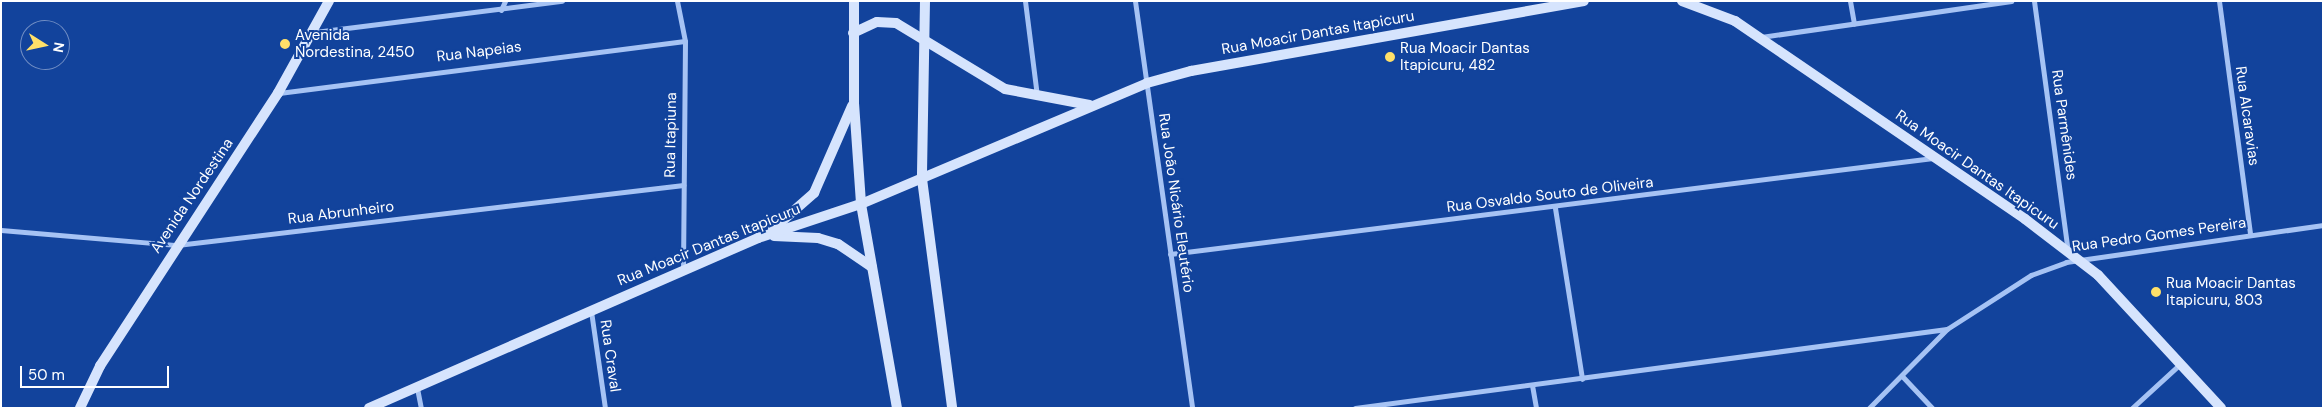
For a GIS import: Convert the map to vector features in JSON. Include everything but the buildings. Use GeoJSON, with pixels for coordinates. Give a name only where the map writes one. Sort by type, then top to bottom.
{"type":"FeatureCollection","features":[{"type":"Feature","properties":{"kind":"street","name":"Avenida Nordestina"},"geometry":{"type":"LineString","coordinates":[[80,408],[100,366],[177,245],[278,93],[315,32],[329,1]]}},
{"type":"Feature","properties":{"kind":"street"},"geometry":{"type":"LineString","coordinates":[[501,10],[505,1]]}},
{"type":"Feature","properties":{"kind":"street"},"geometry":{"type":"LineString","coordinates":[[315,32],[562,1]]}},
{"type":"Feature","properties":{"kind":"street","name":"Rua Itapiuna"},"geometry":{"type":"LineString","coordinates":[[677,1],[685,41],[682,185],[683,269]]}},
{"type":"Feature","properties":{"kind":"street"},"geometry":{"type":"LineString","coordinates":[[854,1],[854,102],[861,204],[897,408]]}},
{"type":"Feature","properties":{"kind":"street"},"geometry":{"type":"LineString","coordinates":[[925,1],[922,179],[952,408]]}},
{"type":"Feature","properties":{"kind":"street"},"geometry":{"type":"LineString","coordinates":[[1025,1],[1037,96]]}},
{"type":"Feature","properties":{"kind":"street","name":"Rua João Nicário Eleutério"},"geometry":{"type":"LineString","coordinates":[[1135,1],[1192,408]]}},
{"type":"Feature","properties":{"kind":"street","name":"Rua Moacir Dantas Itapicuru"},"geometry":{"type":"LineString","coordinates":[[368,408],[683,269],[758,238],[861,204],[1147,83],[1191,71],[1584,1]]}},
{"type":"Feature","properties":{"kind":"street","name":"Rua Moacir Dantas Itapicuru"},"geometry":{"type":"LineString","coordinates":[[1682,1],[1735,21],[2069,252],[2098,275],[2221,408]]}},
{"type":"Feature","properties":{"kind":"street"},"geometry":{"type":"LineString","coordinates":[[1850,1],[1854,24]]}},
{"type":"Feature","properties":{"kind":"street"},"geometry":{"type":"LineString","coordinates":[[1760,38],[2010,1]]}},
{"type":"Feature","properties":{"kind":"street","name":"Rua Parmênides"},"geometry":{"type":"LineString","coordinates":[[2034,1],[2069,252]]}},
{"type":"Feature","properties":{"kind":"street","name":"Rua Alcaravias"},"geometry":{"type":"LineString","coordinates":[[2219,1],[2250,234]]}},
{"type":"Feature","properties":{"kind":"street"},"geometry":{"type":"LineString","coordinates":[[853,32],[888,22],[923,38],[985,80],[1037,96],[1091,106]]}},
{"type":"Feature","properties":{"kind":"street","name":"Rua Napeias"},"geometry":{"type":"LineString","coordinates":[[278,93],[685,41]]}},
{"type":"Feature","properties":{"kind":"street"},"geometry":{"type":"LineString","coordinates":[[758,238],[795,213],[814,194],[854,102]]}},
{"type":"Feature","properties":{"kind":"street","name":"Rua Osvaldo Souto de Oliveira"},"geometry":{"type":"LineString","coordinates":[[1170,254],[1555,208],[1934,158]]}},
{"type":"Feature","properties":{"kind":"street","name":"Rua Abrunheiro"},"geometry":{"type":"LineString","coordinates":[[1,230],[177,245],[682,185]]}},
{"type":"Feature","properties":{"kind":"street"},"geometry":{"type":"LineString","coordinates":[[1555,208],[1582,379]]}},
{"type":"Feature","properties":{"kind":"street","name":"Rua Pedro Gomes Pereira"},"geometry":{"type":"LineString","coordinates":[[1869,408],[1947,329],[2031,276],[2078,260],[2323,225]]}},
{"type":"Feature","properties":{"kind":"street"},"geometry":{"type":"LineString","coordinates":[[758,238],[818,238],[838,244],[872,267]]}},
{"type":"Feature","properties":{"kind":"street","name":"Rua Craval"},"geometry":{"type":"LineString","coordinates":[[591,308],[605,408]]}},
{"type":"Feature","properties":{"kind":"street"},"geometry":{"type":"LineString","coordinates":[[1355,408],[1947,329]]}},
{"type":"Feature","properties":{"kind":"street"},"geometry":{"type":"LineString","coordinates":[[2132,408],[2180,364]]}},
{"type":"Feature","properties":{"kind":"street"},"geometry":{"type":"LineString","coordinates":[[1902,376],[1932,408]]}},
{"type":"Feature","properties":{"kind":"street"},"geometry":{"type":"LineString","coordinates":[[1532,385],[1536,408]]}},
{"type":"Feature","properties":{"kind":"street"},"geometry":{"type":"LineString","coordinates":[[417,388],[421,408]]}},
{"type":"Feature","properties":{"kind":"place","name":"Avenida Nordestina, 2450"},"geometry":{"type":"Point","coordinates":[285,44]}},
{"type":"Feature","properties":{"kind":"place","name":"Rua Moacir Dantas Itapicuru, 482"},"geometry":{"type":"Point","coordinates":[1390,57]}},
{"type":"Feature","properties":{"kind":"place","name":"Rua Moacir Dantas Itapicuru, 803"},"geometry":{"type":"Point","coordinates":[2156,292]}}]}
